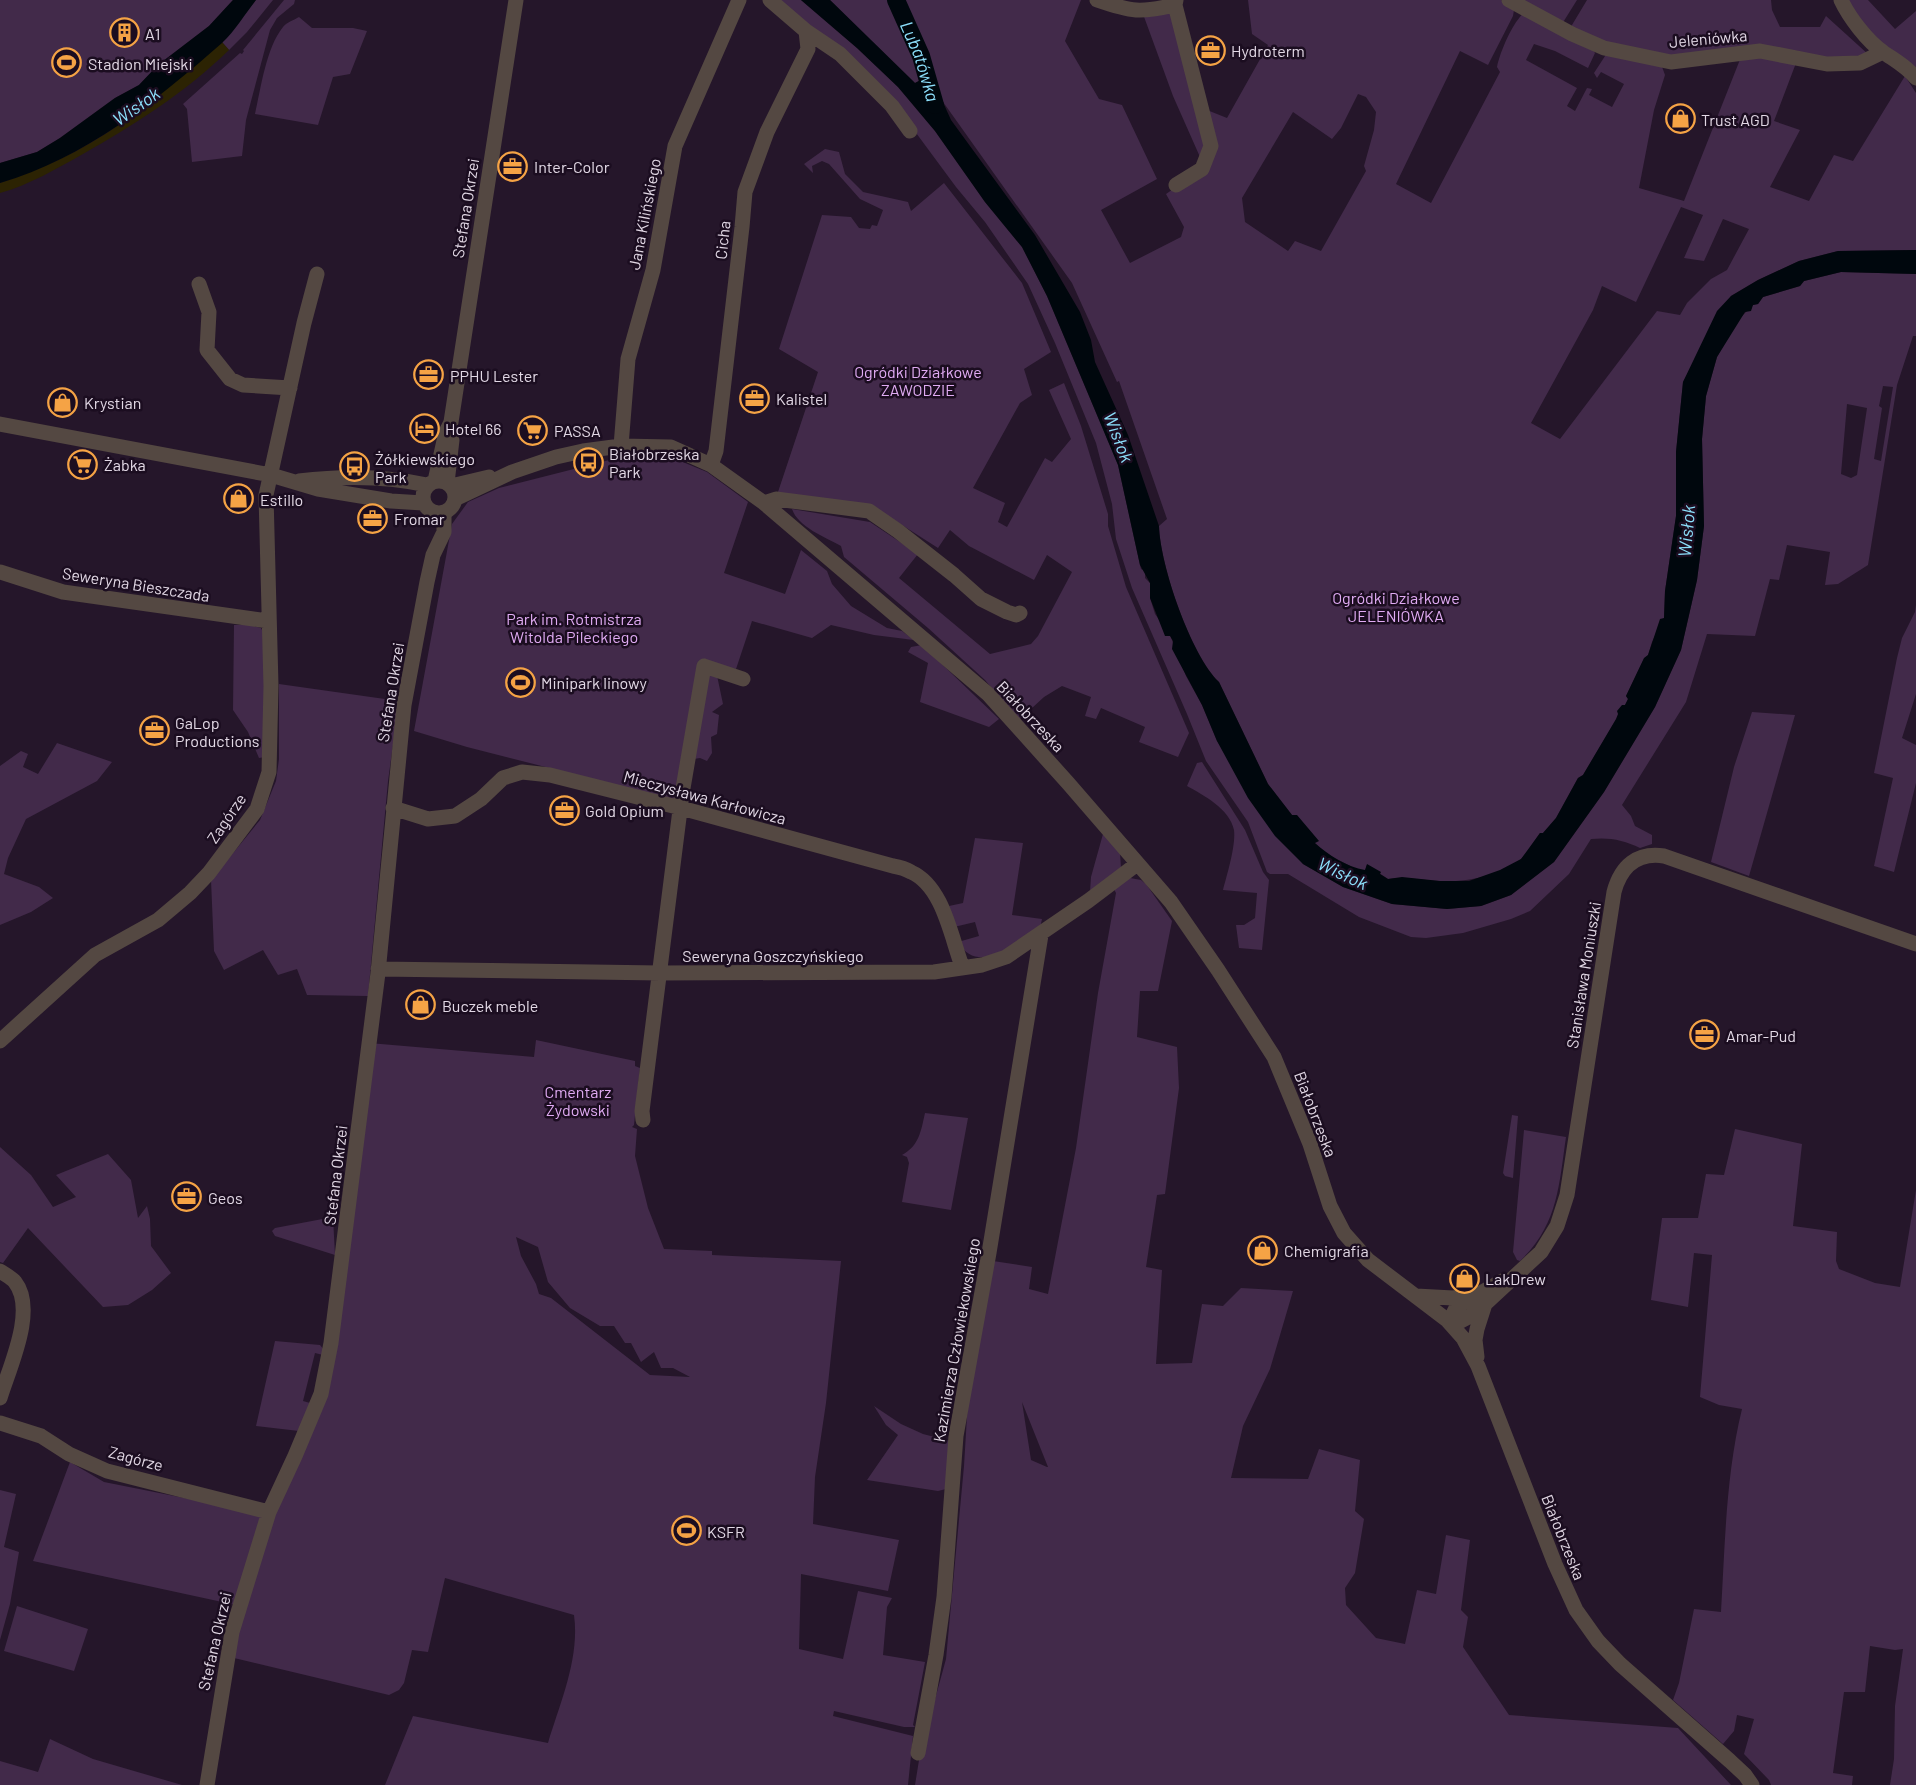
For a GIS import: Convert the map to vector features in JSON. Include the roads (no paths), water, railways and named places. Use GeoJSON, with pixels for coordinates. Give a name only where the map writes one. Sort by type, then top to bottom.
{"type":"FeatureCollection","features":[{"type":"Feature","properties":{"kind":"street","name":"Stefana Okrzei"},"geometry":{"type":"LineString","coordinates":[[443,487],[446,432],[451,422],[516,0]]}},
{"type":"Feature","properties":{"kind":"street","name":"Jana Kilińskiego"},"geometry":{"type":"LineString","coordinates":[[621,446],[628,359],[653,270],[675,146],[739,0]]}},
{"type":"Feature","properties":{"kind":"street"},"geometry":{"type":"LineString","coordinates":[[770,0],[806,31],[840,54],[892,106],[910,131]]}},
{"type":"Feature","properties":{"kind":"street"},"geometry":{"type":"LineString","coordinates":[[1097,0],[1126,10],[1147,11],[1176,2],[1211,146],[1202,169],[1176,185]]}},
{"type":"Feature","properties":{"kind":"street","name":"Jeleniówka"},"geometry":{"type":"LineString","coordinates":[[1509,0],[1572,34],[1604,48],[1671,62],[1760,51],[1827,64],[1860,63],[1883,52]]}},
{"type":"Feature","properties":{"kind":"street"},"geometry":{"type":"LineString","coordinates":[[1841,0],[1847,13],[1883,52],[1909,69],[1916,78]]}},
{"type":"Feature","properties":{"kind":"street","name":"Cicha"},"geometry":{"type":"LineString","coordinates":[[711,465],[716,451],[744,192],[767,132],[808,49],[806,31]]}},
{"type":"Feature","properties":{"kind":"street","name":"Zagórze"},"geometry":{"type":"LineString","coordinates":[[0,1041],[95,955],[158,920],[190,893],[209,873],[257,809],[269,772],[271,686],[266,495],[317,274]]}},
{"type":"Feature","properties":{"kind":"street"},"geometry":{"type":"LineString","coordinates":[[199,284],[208,312],[207,350],[213,360],[236,383],[290,388]]}},
{"type":"Feature","properties":{"kind":"street","name":"Stefana Okrzei"},"geometry":{"type":"LineString","coordinates":[[443,487],[451,462],[453,431],[451,422]]}},
{"type":"Feature","properties":{"kind":"street"},"geometry":{"type":"LineString","coordinates":[[0,424],[271,475],[318,489],[433,509],[453,505],[443,487],[407,481],[325,478],[296,481]]}},
{"type":"Feature","properties":{"kind":"street","name":"Białobrzeska"},"geometry":{"type":"LineString","coordinates":[[443,487],[512,472],[556,457],[583,451],[621,446],[670,447],[711,465],[764,503],[988,694],[1171,902],[1222,976],[1274,1057],[1310,1144],[1330,1206],[1344,1233],[1368,1260],[1453,1325],[1463,1338],[1478,1366],[1555,1564],[1576,1611],[1598,1641],[1620,1664],[1730,1761],[1752,1785]]}},
{"type":"Feature","properties":{"kind":"street"},"geometry":{"type":"LineString","coordinates":[[451,462],[457,472],[471,480]]}},
{"type":"Feature","properties":{"kind":"street","name":"Białobrzeska"},"geometry":{"type":"LineString","coordinates":[[443,487],[512,472]]}},
{"type":"Feature","properties":{"kind":"street","name":"Stefana Okrzei"},"geometry":{"type":"LineString","coordinates":[[207,1785],[232,1632],[269,1512],[321,1394],[337,1302],[378,969],[404,705],[433,555],[444,532],[433,509],[422,494],[443,487]]}},
{"type":"Feature","properties":{"kind":"street"},"geometry":{"type":"LineString","coordinates":[[764,503],[776,499],[869,511],[946,568],[981,599],[1007,612],[1016,615],[1020,613]]}},
{"type":"Feature","properties":{"kind":"street","name":"Seweryna Bieszczada"},"geometry":{"type":"LineString","coordinates":[[0,572],[63,592],[268,621]]}},
{"type":"Feature","properties":{"kind":"street"},"geometry":{"type":"LineString","coordinates":[[643,1120],[642,1111],[681,808],[704,666],[743,679]]}},
{"type":"Feature","properties":{"kind":"street","name":"Mieczysława Karłowicza"},"geometry":{"type":"LineString","coordinates":[[393,808],[428,819],[455,816],[481,799],[503,778],[522,772],[550,775],[681,808],[914,872],[933,891],[941,905],[962,966]]}},
{"type":"Feature","properties":{"kind":"street","name":"Stanisława Moniuszki"},"geometry":{"type":"LineString","coordinates":[[1453,1325],[1470,1316],[1479,1300],[1516,1276],[1541,1252],[1557,1226],[1563,1210],[1614,892],[1617,880],[1631,862],[1641,856],[1654,854],[1664,856],[1916,944]]}},
{"type":"Feature","properties":{"kind":"street","name":"Seweryna Goszczyńskiego"},"geometry":{"type":"LineString","coordinates":[[378,969],[660,973],[934,972],[982,964],[1006,957],[1041,935],[1137,864]]}},
{"type":"Feature","properties":{"kind":"street","name":"Kazimierza Człowiekowskiego"},"geometry":{"type":"LineString","coordinates":[[918,1753],[944,1597],[956,1436],[1041,935]]}},
{"type":"Feature","properties":{"kind":"street"},"geometry":{"type":"LineString","coordinates":[[0,1271],[15,1282],[24,1304],[23,1324],[0,1398]]}},
{"type":"Feature","properties":{"kind":"street"},"geometry":{"type":"LineString","coordinates":[[1416,1296],[1479,1300],[1475,1340],[1478,1366]]}},
{"type":"Feature","properties":{"kind":"street","name":"Zagórze"},"geometry":{"type":"LineString","coordinates":[[0,1423],[41,1436],[69,1454],[107,1471],[269,1512]]}},
{"type":"Feature","properties":{"kind":"water","name":"Wisłok"},"geometry":{"type":"Polygon","coordinates":[[[233,0],[256,0],[227,38],[171,86],[90,143],[61,159],[0,183],[0,163],[37,152],[115,98],[139,85],[158,65],[209,26],[233,0]]]}},
{"type":"Feature","properties":{"kind":"water","name":"Wisłok"},"geometry":{"type":"Polygon","coordinates":[[[801,0],[830,0],[915,83],[926,77],[942,100],[951,120],[1035,235],[1080,312],[1091,340],[1095,362],[1128,435],[1159,526],[1171,585],[1188,631],[1208,669],[1219,682],[1268,784],[1292,815],[1297,815],[1319,841],[1315,843],[1320,847],[1351,866],[1365,870],[1367,864],[1388,879],[1402,877],[1469,881],[1500,870],[1521,859],[1540,833],[1543,833],[1556,818],[1578,778],[1583,775],[1616,719],[1617,711],[1625,705],[1628,699],[1626,696],[1644,658],[1648,655],[1660,619],[1664,618],[1665,591],[1676,516],[1676,452],[1683,382],[1717,311],[1731,296],[1758,280],[1799,261],[1838,251],[1916,250],[1916,274],[1841,272],[1804,281],[1800,286],[1763,297],[1758,304],[1753,305],[1751,311],[1745,312],[1717,357],[1706,396],[1702,439],[1704,526],[1697,580],[1681,650],[1655,707],[1604,792],[1554,862],[1511,895],[1481,906],[1447,909],[1392,904],[1343,887],[1303,864],[1275,836],[1248,798],[1172,649],[1173,641],[1170,636],[1165,636],[1150,598],[1150,583],[1140,565],[1118,465],[1047,296],[1022,247],[985,202],[935,131],[898,87],[801,0]]]}},
{"type":"Feature","properties":{"kind":"waterway","name":"Lubatówka"},"geometry":{"type":"LineString","coordinates":[[896,0],[921,56],[935,105]]}},
{"type":"Feature","properties":{"kind":"place","name":"A1"},"geometry":{"type":"Point","coordinates":[124,33]}},
{"type":"Feature","properties":{"kind":"place","name":"Hydroterm"},"geometry":{"type":"Point","coordinates":[1210,50]}},
{"type":"Feature","properties":{"kind":"place","name":"Stadion Miejski"},"geometry":{"type":"Point","coordinates":[67,63]}},
{"type":"Feature","properties":{"kind":"place","name":"Trust AGD"},"geometry":{"type":"Point","coordinates":[1680,119]}},
{"type":"Feature","properties":{"kind":"place","name":"Inter-Color"},"geometry":{"type":"Point","coordinates":[513,166]}},
{"type":"Feature","properties":{"kind":"place","name":"PPHU Lester"},"geometry":{"type":"Point","coordinates":[429,375]}},
{"type":"Feature","properties":{"kind":"place","name":"Kalistel"},"geometry":{"type":"Point","coordinates":[755,398]}},
{"type":"Feature","properties":{"kind":"place","name":"Krystian"},"geometry":{"type":"Point","coordinates":[63,402]}},
{"type":"Feature","properties":{"kind":"place","name":"Hotel 66"},"geometry":{"type":"Point","coordinates":[424,428]}},
{"type":"Feature","properties":{"kind":"place","name":"PASSA"},"geometry":{"type":"Point","coordinates":[533,430]}},
{"type":"Feature","properties":{"kind":"place","name":"Białobrzeska Park"},"geometry":{"type":"Point","coordinates":[588,462]}},
{"type":"Feature","properties":{"kind":"place","name":"Żabka"},"geometry":{"type":"Point","coordinates":[83,464]}},
{"type":"Feature","properties":{"kind":"place","name":"Żółkiewskiego Park"},"geometry":{"type":"Point","coordinates":[354,467]}},
{"type":"Feature","properties":{"kind":"place","name":"Estillo"},"geometry":{"type":"Point","coordinates":[239,499]}},
{"type":"Feature","properties":{"kind":"place","name":"Fromar"},"geometry":{"type":"Point","coordinates":[373,518]}},
{"type":"Feature","properties":{"kind":"place","name":"Minipark linowy"},"geometry":{"type":"Point","coordinates":[520,682]}},
{"type":"Feature","properties":{"kind":"place","name":"GaLop Productions"},"geometry":{"type":"Point","coordinates":[154,731]}},
{"type":"Feature","properties":{"kind":"place","name":"Gold Opium"},"geometry":{"type":"Point","coordinates":[564,810]}},
{"type":"Feature","properties":{"kind":"place","name":"Buczek meble"},"geometry":{"type":"Point","coordinates":[421,1005]}},
{"type":"Feature","properties":{"kind":"place","name":"Amar-Pud"},"geometry":{"type":"Point","coordinates":[1705,1035]}},
{"type":"Feature","properties":{"kind":"place","name":"Geos"},"geometry":{"type":"Point","coordinates":[187,1197]}},
{"type":"Feature","properties":{"kind":"place","name":"Chemigrafia"},"geometry":{"type":"Point","coordinates":[1263,1250]}},
{"type":"Feature","properties":{"kind":"place","name":"LakDrew"},"geometry":{"type":"Point","coordinates":[1464,1278]}},
{"type":"Feature","properties":{"kind":"place","name":"KSFR"},"geometry":{"type":"Point","coordinates":[686,1531]}},
{"type":"Feature","properties":{"kind":"park label","name":"Ogródki Działkowe ZAWODZIE"},"geometry":{"type":"Point","coordinates":[918,380]}},
{"type":"Feature","properties":{"kind":"park label","name":"Ogródki Działkowe JELENIÓWKA"},"geometry":{"type":"Point","coordinates":[1396,606]}},
{"type":"Feature","properties":{"kind":"park label","name":"Park im. Rotmistrza Witolda Pileckiego"},"geometry":{"type":"Point","coordinates":[574,627]}},
{"type":"Feature","properties":{"kind":"park label","name":"Cmentarz Żydowski"},"geometry":{"type":"Point","coordinates":[578,1100]}}]}
